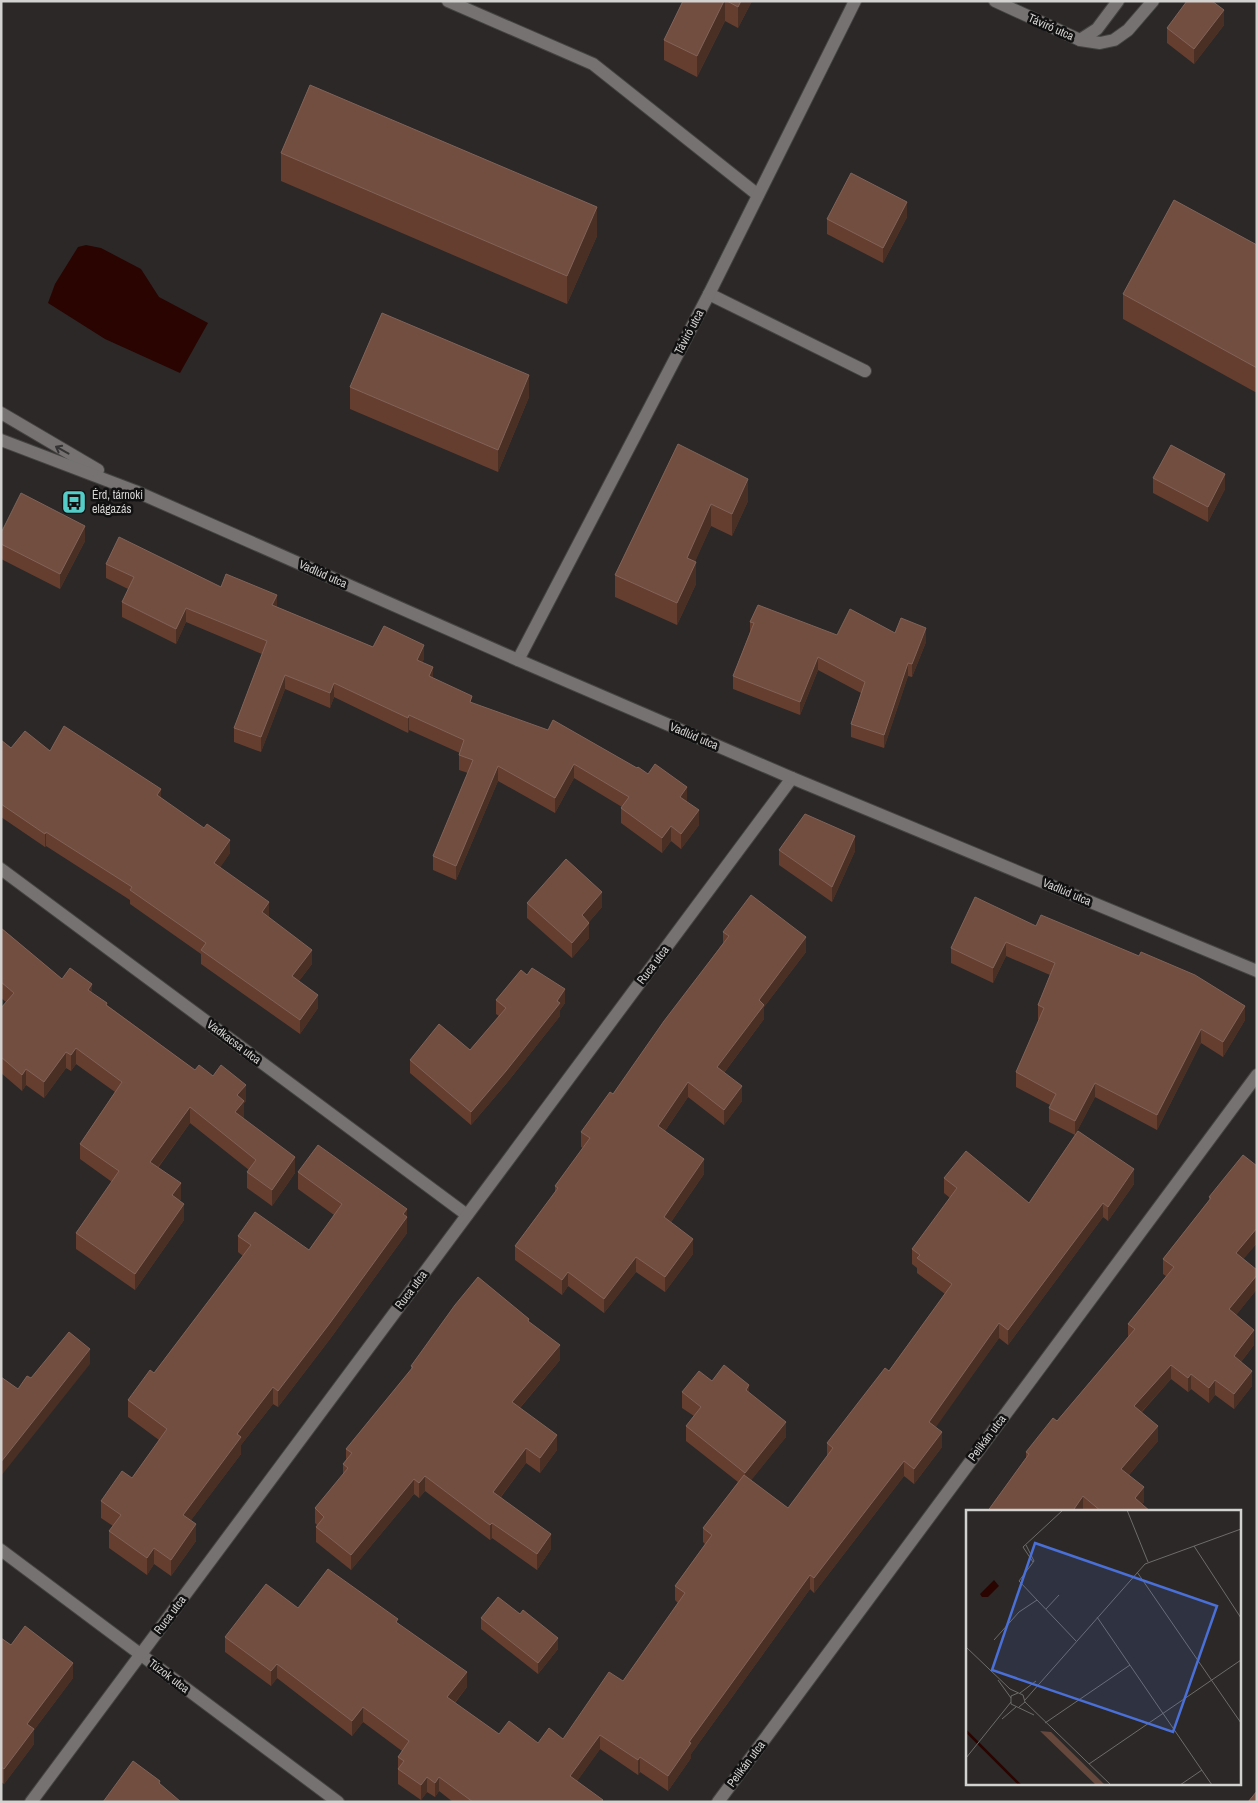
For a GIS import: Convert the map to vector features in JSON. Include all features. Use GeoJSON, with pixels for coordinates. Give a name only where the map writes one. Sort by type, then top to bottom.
{"type":"FeatureCollection","features":[{"type":"Feature","properties":{"kind":"street"},"geometry":{"type":"LineString","coordinates":[[448,1],[593,64],[758,195]]}},
{"type":"Feature","properties":{"kind":"street","name":"Táviró utca"},"geometry":{"type":"LineString","coordinates":[[518,660],[709,294],[855,1]]}},
{"type":"Feature","properties":{"kind":"street","name":"Táviró utca"},"geometry":{"type":"LineString","coordinates":[[995,1],[1080,40],[1100,43],[1114,40],[1128,30],[1153,1]]}},
{"type":"Feature","properties":{"kind":"street"},"geometry":{"type":"LineString","coordinates":[[1080,40],[1097,29],[1118,1]]}},
{"type":"Feature","properties":{"kind":"street"},"geometry":{"type":"LineString","coordinates":[[709,294],[866,371]]}},
{"type":"Feature","properties":{"kind":"street","name":"Vadlúd utca"},"geometry":{"type":"LineString","coordinates":[[1,414],[135,490]]}},
{"type":"Feature","properties":{"kind":"street","name":"Vadlúd utca"},"geometry":{"type":"LineString","coordinates":[[1,440],[135,490],[518,660],[792,778],[1257,971]]}},
{"type":"Feature","properties":{"kind":"street","name":"Ruca utca"},"geometry":{"type":"LineString","coordinates":[[32,1802],[792,778]]}},
{"type":"Feature","properties":{"kind":"street","name":"Vadkacsa utca"},"geometry":{"type":"LineString","coordinates":[[1,870],[467,1215]]}},
{"type":"Feature","properties":{"kind":"street","name":"Pelikán utca"},"geometry":{"type":"LineString","coordinates":[[718,1802],[1257,1074]]}},
{"type":"Feature","properties":{"kind":"street","name":"Túzok utca"},"geometry":{"type":"LineString","coordinates":[[1,1550],[338,1802]]}},
{"type":"Feature","properties":{"kind":"shaded area"},"geometry":{"type":"Polygon","coordinates":[[[86,245],[101,248],[141,269],[159,297],[208,323],[180,373],[105,339],[48,303],[55,284],[78,247],[86,245]]]}},
{"type":"Feature","properties":{"kind":"building"},"geometry":{"type":"Polygon","coordinates":[[[683,1],[724,1],[697,56],[664,40],[683,1]]]}},
{"type":"Feature","properties":{"kind":"building"},"geometry":{"type":"Polygon","coordinates":[[[727,1],[741,1],[738,7],[727,1]]]}},
{"type":"Feature","properties":{"kind":"building"},"geometry":{"type":"Polygon","coordinates":[[[1187,1],[1212,1],[1224,10],[1194,49],[1167,28],[1187,1]]]}},
{"type":"Feature","properties":{"kind":"building"},"geometry":{"type":"Polygon","coordinates":[[[310,85],[597,207],[567,276],[281,153],[310,85]]]}},
{"type":"Feature","properties":{"kind":"building"},"geometry":{"type":"Polygon","coordinates":[[[851,173],[907,202],[883,248],[827,219],[851,173]]]}},
{"type":"Feature","properties":{"kind":"building"},"geometry":{"type":"Polygon","coordinates":[[[1174,200],[1257,245],[1257,368],[1123,294],[1174,200]]]}},
{"type":"Feature","properties":{"kind":"building"},"geometry":{"type":"Polygon","coordinates":[[[382,313],[529,375],[498,450],[350,387],[382,313]]]}},
{"type":"Feature","properties":{"kind":"building"},"geometry":{"type":"Polygon","coordinates":[[[678,444],[748,479],[732,514],[711,504],[687,558],[696,562],[677,603],[615,575],[678,444]]]}},
{"type":"Feature","properties":{"kind":"building"},"geometry":{"type":"Polygon","coordinates":[[[1171,445],[1225,474],[1208,507],[1153,478],[1171,445]]]}},
{"type":"Feature","properties":{"kind":"building"},"geometry":{"type":"Polygon","coordinates":[[[21,493],[85,526],[60,574],[1,544],[1,533],[21,493]]]}},
{"type":"Feature","properties":{"kind":"building"},"geometry":{"type":"Polygon","coordinates":[[[119,537],[221,587],[226,574],[277,595],[272,605],[373,647],[384,626],[424,645],[417,660],[433,667],[429,676],[472,696],[470,702],[548,730],[553,720],[648,774],[655,764],[687,787],[680,797],[699,810],[681,834],[671,826],[662,838],[621,808],[629,797],[574,764],[555,798],[498,766],[456,866],[433,856],[473,760],[459,755],[464,740],[409,715],[408,718],[334,683],[330,693],[285,675],[261,737],[234,728],[267,641],[186,608],[176,629],[122,602],[134,577],[106,564],[119,537]]]}},
{"type":"Feature","properties":{"kind":"building"},"geometry":{"type":"Polygon","coordinates":[[[758,605],[837,635],[850,609],[895,633],[901,618],[926,628],[912,664],[908,663],[884,735],[851,724],[865,682],[818,657],[800,702],[733,676],[754,623],[750,622],[758,605]]]}},
{"type":"Feature","properties":{"kind":"building"},"geometry":{"type":"Polygon","coordinates":[[[64,726],[161,789],[157,795],[204,828],[207,824],[230,840],[214,863],[269,902],[262,912],[312,950],[292,976],[318,995],[300,1020],[201,950],[206,943],[130,890],[132,887],[46,832],[45,834],[1,804],[1,740],[11,748],[25,731],[50,751],[64,726]]]}},
{"type":"Feature","properties":{"kind":"building"},"geometry":{"type":"Polygon","coordinates":[[[805,814],[855,836],[832,887],[779,850],[805,814]]]}},
{"type":"Feature","properties":{"kind":"building"},"geometry":{"type":"Polygon","coordinates":[[[566,859],[602,892],[582,915],[589,923],[572,943],[527,903],[566,859]]]}},
{"type":"Feature","properties":{"kind":"building"},"geometry":{"type":"Polygon","coordinates":[[[751,895],[806,937],[759,1000],[764,1005],[717,1067],[742,1086],[724,1110],[688,1082],[658,1126],[704,1159],[664,1217],[693,1239],[665,1277],[636,1257],[604,1299],[568,1272],[562,1280],[515,1246],[558,1188],[555,1186],[590,1138],[581,1132],[610,1092],[613,1094],[664,1021],[729,936],[723,932],[751,895]]]}},
{"type":"Feature","properties":{"kind":"building"},"geometry":{"type":"Polygon","coordinates":[[[975,897],[1036,926],[1041,915],[1139,956],[1141,952],[1195,975],[1245,1006],[1223,1042],[1201,1029],[1157,1115],[1095,1083],[1075,1121],[1049,1108],[1056,1094],[1016,1072],[1044,1008],[1038,1005],[1055,963],[1006,942],[993,968],[951,948],[975,897]]]}},
{"type":"Feature","properties":{"kind":"building"},"geometry":{"type":"Polygon","coordinates":[[[1,928],[62,979],[70,968],[92,984],[88,990],[195,1070],[199,1065],[213,1076],[221,1065],[246,1085],[237,1095],[244,1101],[235,1112],[295,1157],[272,1190],[247,1172],[256,1160],[190,1107],[150,1162],[181,1183],[172,1195],[184,1204],[135,1274],[76,1233],[119,1171],[80,1144],[122,1082],[76,1048],[71,1055],[66,1052],[44,1082],[26,1069],[22,1075],[1,1057],[1,1008],[14,993],[1,982],[1,928]]]}},
{"type":"Feature","properties":{"kind":"building"},"geometry":{"type":"Polygon","coordinates":[[[532,968],[565,989],[557,1001],[560,1003],[471,1112],[410,1060],[439,1024],[470,1050],[506,1008],[496,1000],[521,970],[527,975],[532,968]]]}},
{"type":"Feature","properties":{"kind":"building"},"geometry":{"type":"Polygon","coordinates":[[[1078,1131],[1134,1169],[1108,1207],[1103,1203],[1008,1330],[999,1323],[929,1422],[942,1432],[914,1469],[904,1461],[814,1578],[810,1575],[689,1742],[691,1743],[668,1776],[640,1757],[638,1760],[600,1735],[570,1776],[603,1800],[601,1802],[473,1802],[439,1777],[435,1783],[427,1777],[421,1785],[398,1769],[404,1761],[398,1757],[409,1741],[363,1707],[352,1721],[277,1664],[271,1671],[225,1637],[266,1584],[298,1608],[328,1569],[398,1619],[396,1622],[467,1672],[447,1697],[499,1734],[509,1721],[538,1743],[549,1728],[563,1739],[609,1672],[623,1681],[685,1593],[675,1586],[712,1535],[703,1528],[744,1475],[788,1508],[833,1448],[827,1443],[885,1368],[889,1371],[952,1284],[917,1258],[920,1255],[912,1249],[957,1188],[944,1178],[966,1151],[1029,1203],[1078,1131]]]}},
{"type":"Feature","properties":{"kind":"building"},"geometry":{"type":"Polygon","coordinates":[[[318,1145],[407,1209],[403,1214],[407,1217],[278,1391],[273,1387],[237,1434],[241,1437],[183,1515],[196,1524],[171,1560],[154,1548],[147,1558],[109,1531],[121,1515],[101,1501],[122,1471],[132,1478],[167,1429],[128,1400],[150,1370],[154,1373],[251,1245],[238,1236],[255,1212],[309,1250],[342,1204],[298,1172],[318,1145]]]}},
{"type":"Feature","properties":{"kind":"building"},"geometry":{"type":"Polygon","coordinates":[[[1243,1155],[1257,1166],[1257,1228],[1236,1253],[1257,1270],[1257,1275],[1229,1309],[1254,1330],[1234,1356],[1252,1371],[1234,1394],[1215,1380],[1209,1388],[1191,1374],[1188,1378],[1171,1365],[1134,1406],[1158,1426],[1121,1469],[1144,1487],[1135,1498],[1149,1510],[1100,1510],[1083,1496],[1073,1510],[988,1510],[1029,1454],[1026,1452],[1053,1418],[1057,1421],[1135,1329],[1128,1324],[1174,1267],[1163,1259],[1211,1198],[1209,1197],[1243,1155]]]}},
{"type":"Feature","properties":{"kind":"building"},"geometry":{"type":"Polygon","coordinates":[[[478,1277],[529,1319],[528,1321],[560,1345],[512,1402],[557,1435],[540,1458],[526,1448],[493,1492],[551,1534],[537,1554],[492,1523],[490,1525],[425,1476],[419,1483],[414,1479],[351,1555],[316,1527],[324,1517],[315,1508],[348,1468],[343,1464],[352,1453],[346,1449],[413,1367],[411,1366],[455,1305],[478,1277]]]}},
{"type":"Feature","properties":{"kind":"building"},"geometry":{"type":"Polygon","coordinates":[[[69,1332],[90,1349],[1,1462],[1,1377],[18,1389],[27,1376],[31,1378],[69,1332]]]}},
{"type":"Feature","properties":{"kind":"building"},"geometry":{"type":"Polygon","coordinates":[[[724,1365],[749,1385],[746,1390],[786,1422],[745,1473],[686,1426],[701,1407],[682,1392],[699,1371],[712,1381],[724,1365]]]}},
{"type":"Feature","properties":{"kind":"building"},"geometry":{"type":"Polygon","coordinates":[[[498,1597],[520,1614],[523,1610],[558,1638],[538,1663],[481,1618],[498,1597]]]}},
{"type":"Feature","properties":{"kind":"building"},"geometry":{"type":"Polygon","coordinates":[[[25,1626],[73,1663],[27,1724],[34,1729],[4,1769],[1,1767],[1,1638],[11,1645],[25,1626]]]}},
{"type":"Feature","properties":{"kind":"building"},"geometry":{"type":"Polygon","coordinates":[[[133,1761],[160,1781],[159,1783],[181,1802],[103,1802],[133,1761]]]}},
{"type":"Feature","properties":{"kind":"building"},"geometry":{"type":"Polygon","coordinates":[[[1257,1791],[1257,1802],[1248,1802],[1257,1791]]]}},
{"type":"Feature","properties":{"kind":"place","name":"Érd, tárnoki elágazás"},"geometry":{"type":"Point","coordinates":[74,502]}}]}
